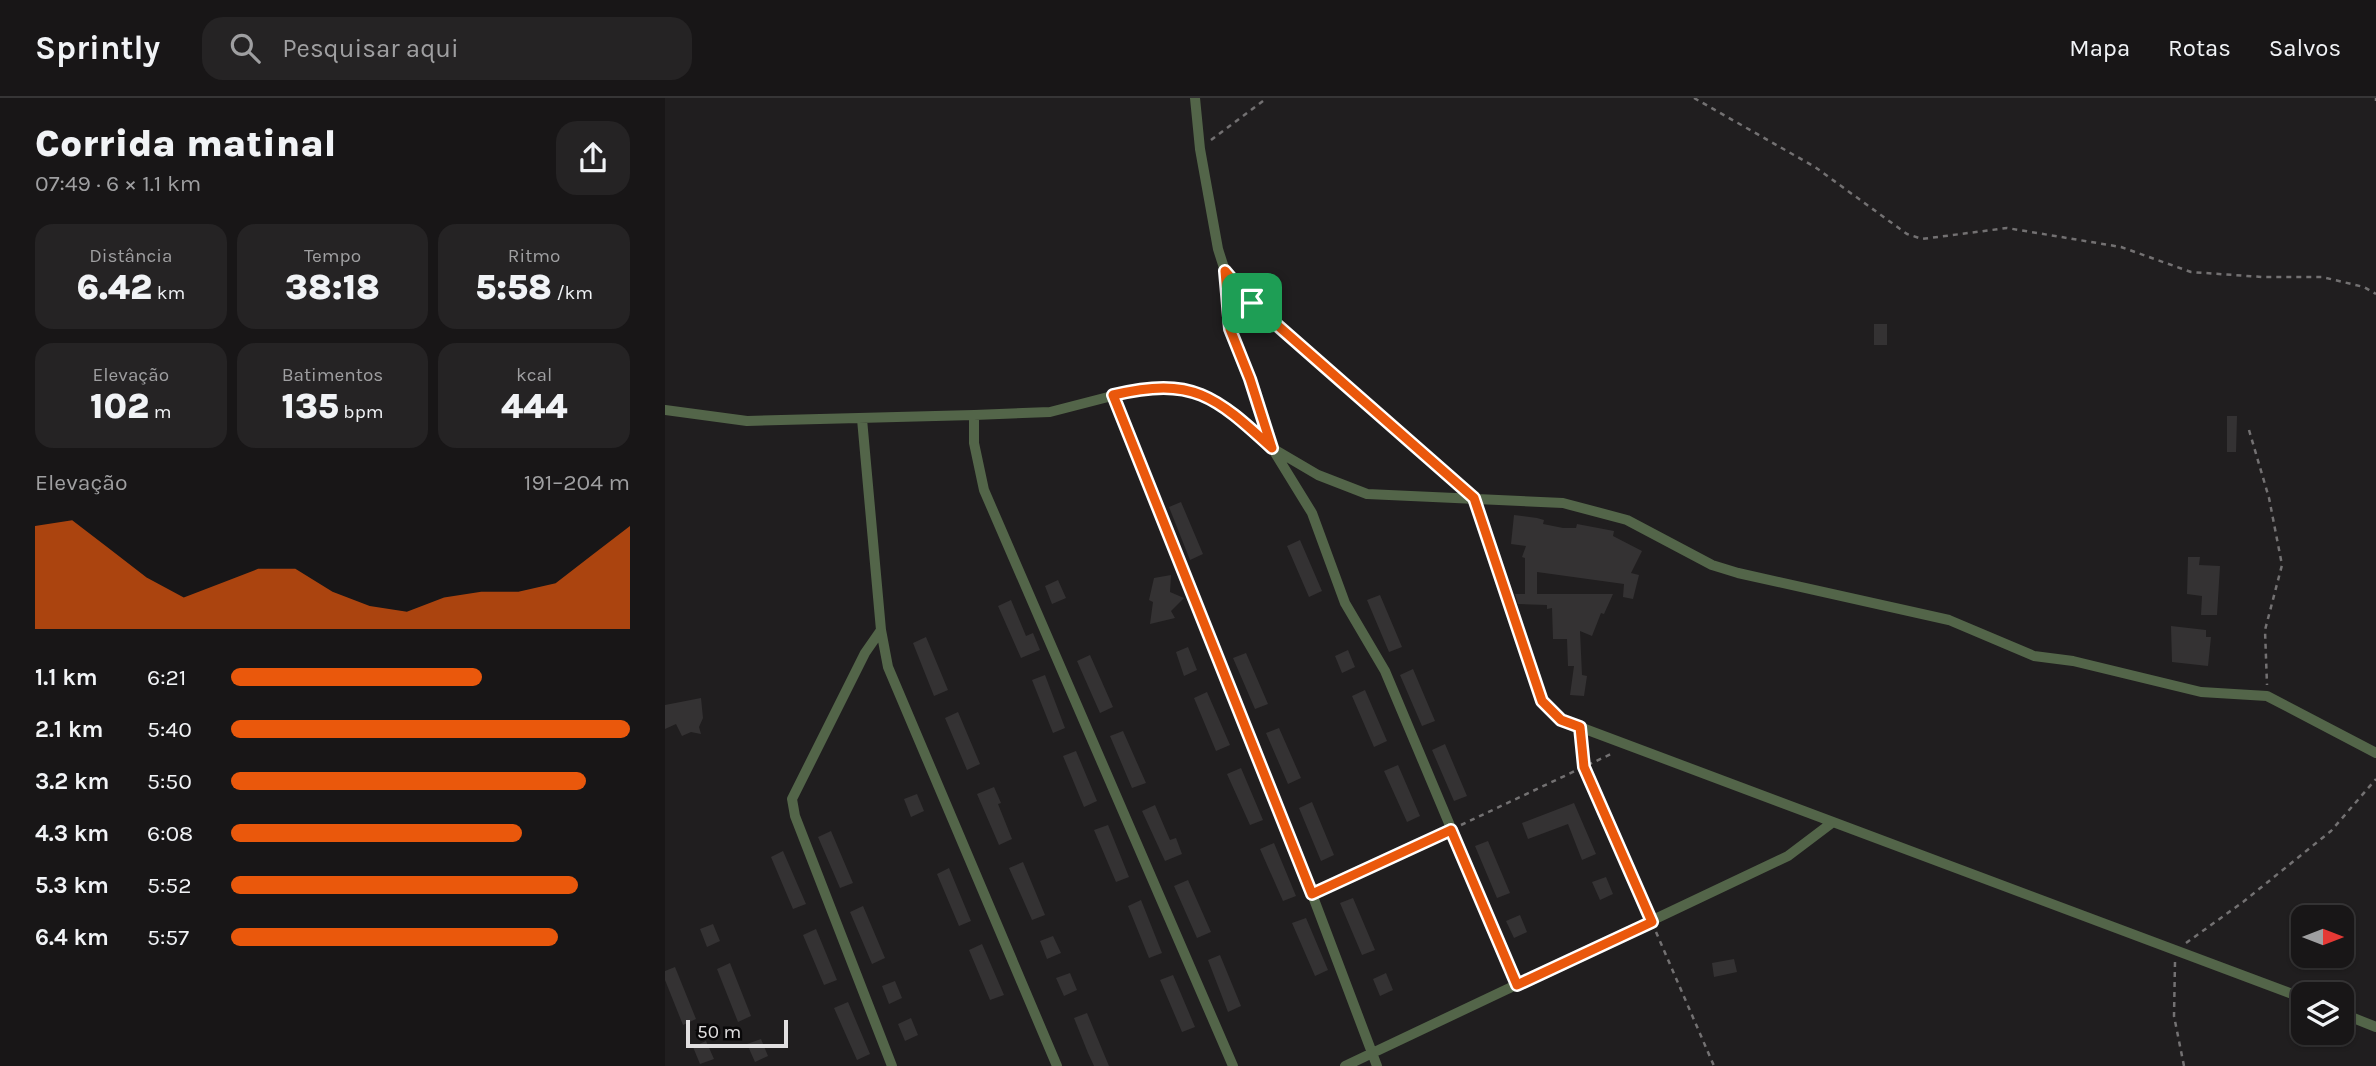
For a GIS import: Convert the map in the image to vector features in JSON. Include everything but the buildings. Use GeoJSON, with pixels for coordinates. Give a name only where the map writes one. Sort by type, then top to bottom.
{"type":"FeatureCollection","features":[{"type":"Feature","properties":{"kind":"street"},"geometry":{"type":"LineString","coordinates":[[1195,98],[1200,149],[1225,271],[1230,329],[1250,379],[1272,448],[1312,513],[1345,603],[1385,671],[1517,985]]}},
{"type":"Feature","properties":{"kind":"street"},"geometry":{"type":"LineString","coordinates":[[1225,271],[1252,303],[1474,498],[1542,701],[1561,720],[2291,994]]}},
{"type":"Feature","properties":{"kind":"street"},"geometry":{"type":"LineString","coordinates":[[665,410],[747,421],[974,415],[1050,412],[1143,388],[1190,390],[1228,408],[1272,448],[1318,475],[1367,494],[1563,503],[1627,520],[1712,565],[1949,620],[2034,656],[2073,661],[2201,692],[2267,696],[2376,753]]}},
{"type":"Feature","properties":{"kind":"street"},"geometry":{"type":"LineString","coordinates":[[1113,395],[1312,894],[1377,1066]]}},
{"type":"Feature","properties":{"kind":"street"},"geometry":{"type":"LineString","coordinates":[[974,415],[974,443],[984,491],[1233,1066]]}},
{"type":"Feature","properties":{"kind":"street"},"geometry":{"type":"LineString","coordinates":[[862,419],[881,630],[888,667],[1057,1066]]}},
{"type":"Feature","properties":{"kind":"street"},"geometry":{"type":"LineString","coordinates":[[881,630],[865,653],[792,799],[795,816],[892,1066]]}},
{"type":"Feature","properties":{"kind":"street"},"geometry":{"type":"LineString","coordinates":[[1345,1066],[1788,856],[1833,822]]}},
{"type":"Feature","properties":{"kind":"street"},"geometry":{"type":"LineString","coordinates":[[1312,894],[1451,830]]}},
{"type":"Feature","properties":{"kind":"street"},"geometry":{"type":"LineString","coordinates":[[2354,1018],[2376,1027]]}},
{"type":"Feature","properties":{"kind":"path"},"geometry":{"type":"LineString","coordinates":[[1200,149],[1267,98]]}},
{"type":"Feature","properties":{"kind":"path"},"geometry":{"type":"LineString","coordinates":[[1694,98],[1815,167],[1907,234],[1922,239],[2007,228],[2121,247],[2191,272],[2263,277],[2322,277],[2364,287],[2376,294]]}},
{"type":"Feature","properties":{"kind":"path"},"geometry":{"type":"LineString","coordinates":[[2249,430],[2269,498],[2282,565],[2265,630],[2267,696]]}},
{"type":"Feature","properties":{"kind":"path"},"geometry":{"type":"LineString","coordinates":[[1580,727],[1584,767],[1714,1066]]}},
{"type":"Feature","properties":{"kind":"path"},"geometry":{"type":"LineString","coordinates":[[1451,830],[1629,746]]}},
{"type":"Feature","properties":{"kind":"path"},"geometry":{"type":"LineString","coordinates":[[2184,1066],[2172,1001],[2176,950],[2243,902],[2331,831],[2376,779]]}},
{"type":"Feature","properties":{"kind":"route"},"geometry":{"type":"LineString","coordinates":[[1225,271],[1252,303],[1474,498],[1542,701],[1561,720],[1580,727],[1584,767],[1652,922],[1517,985],[1451,830],[1312,894],[1113,395],[1143,388],[1190,390],[1228,408],[1272,448],[1250,379],[1230,329],[1225,271]]}}]}
